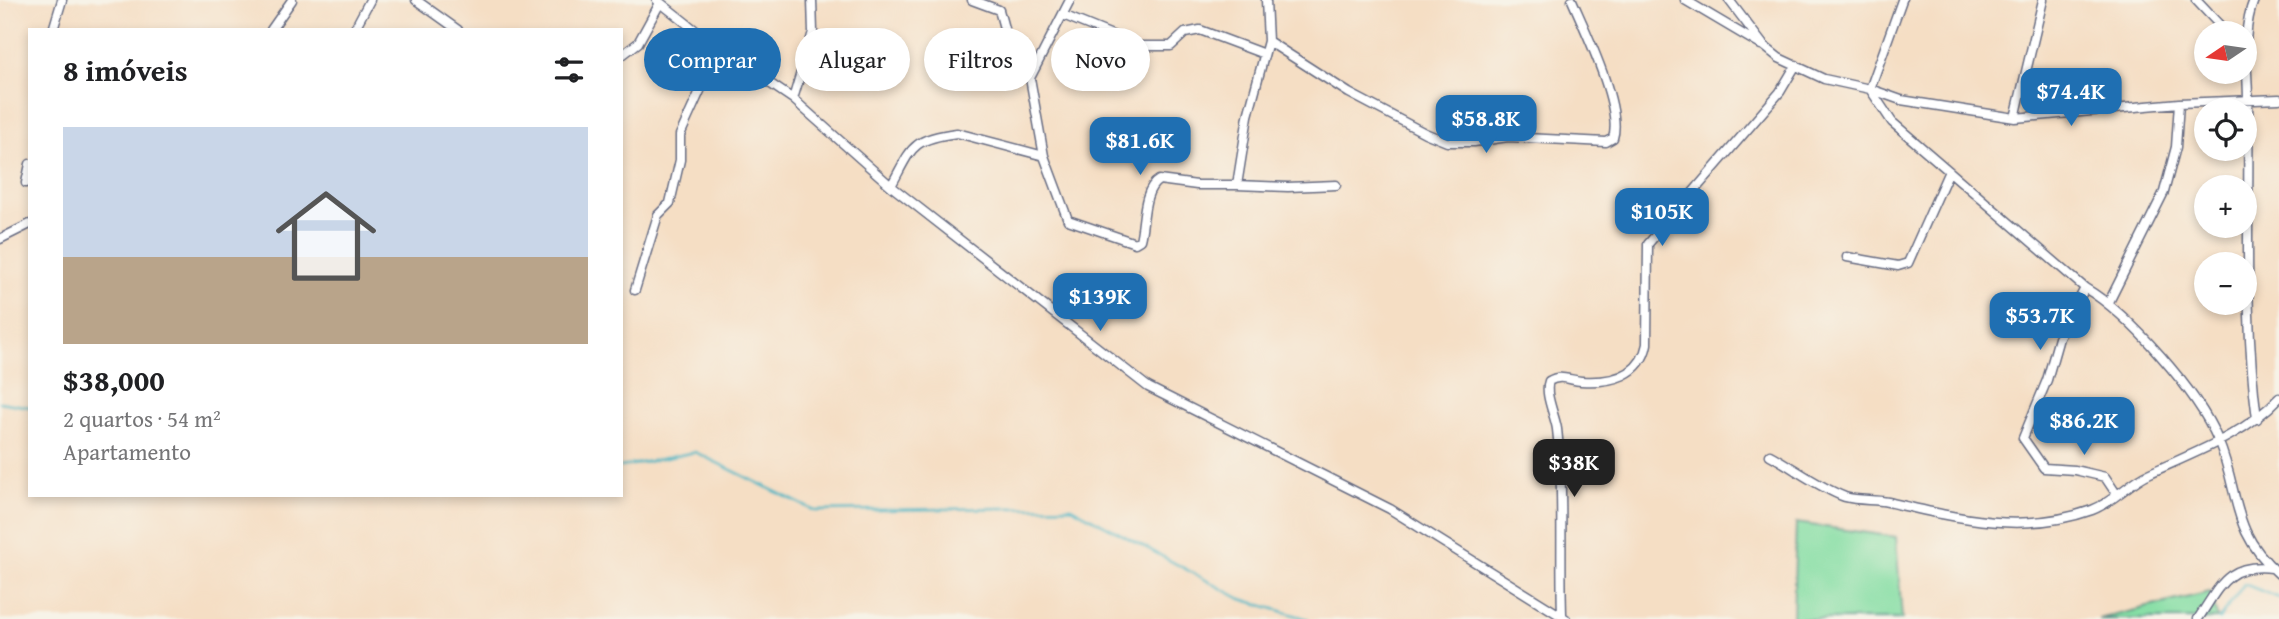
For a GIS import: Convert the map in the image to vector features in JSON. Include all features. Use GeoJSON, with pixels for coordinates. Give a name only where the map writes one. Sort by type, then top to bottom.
{"type":"FeatureCollection","features":[{"type":"Feature","properties":{"kind":"street"},"geometry":{"type":"LineString","coordinates":[[54,28],[62,0]]}},
{"type":"Feature","properties":{"kind":"street"},"geometry":{"type":"LineString","coordinates":[[272,28],[292,0]]}},
{"type":"Feature","properties":{"kind":"street"},"geometry":{"type":"LineString","coordinates":[[355,28],[370,0]]}},
{"type":"Feature","properties":{"kind":"street"},"geometry":{"type":"LineString","coordinates":[[416,0],[455,28]]}},
{"type":"Feature","properties":{"kind":"street"},"geometry":{"type":"LineString","coordinates":[[793,99],[813,32],[811,0]]}},
{"type":"Feature","properties":{"kind":"street"},"geometry":{"type":"LineString","coordinates":[[972,0],[999,10],[1004,28]]}},
{"type":"Feature","properties":{"kind":"street"},"geometry":{"type":"LineString","coordinates":[[1037,65],[1070,0]]}},
{"type":"Feature","properties":{"kind":"street"},"geometry":{"type":"LineString","coordinates":[[1237,185],[1248,116],[1268,41],[1266,0]]}},
{"type":"Feature","properties":{"kind":"street"},"geometry":{"type":"LineString","coordinates":[[1268,41],[1349,93],[1447,142],[1474,142],[1508,137],[1606,142],[1613,138],[1615,118],[1602,73],[1572,0]]}},
{"type":"Feature","properties":{"kind":"street"},"geometry":{"type":"LineString","coordinates":[[1685,0],[1779,58],[1824,79],[1870,89],[1900,100],[2015,118],[2194,102]]}},
{"type":"Feature","properties":{"kind":"street"},"geometry":{"type":"LineString","coordinates":[[1729,0],[1764,46],[1779,58]]}},
{"type":"Feature","properties":{"kind":"street"},"geometry":{"type":"LineString","coordinates":[[1870,89],[1902,0]]}},
{"type":"Feature","properties":{"kind":"street"},"geometry":{"type":"LineString","coordinates":[[2015,118],[2043,0]]}},
{"type":"Feature","properties":{"kind":"street"},"geometry":{"type":"LineString","coordinates":[[2196,0],[2216,21]]}},
{"type":"Feature","properties":{"kind":"street"},"geometry":{"type":"LineString","coordinates":[[2250,21],[2254,0]]}},
{"type":"Feature","properties":{"kind":"street"},"geometry":{"type":"LineString","coordinates":[[623,55],[638,43],[658,1],[692,28]]}},
{"type":"Feature","properties":{"kind":"street"},"geometry":{"type":"LineString","coordinates":[[1063,15],[1146,47],[1171,46],[1185,33],[1200,30],[1264,54]]}},
{"type":"Feature","properties":{"kind":"street"},"geometry":{"type":"LineString","coordinates":[[1564,616],[1559,444],[1555,411],[1547,387],[1549,381],[1559,377],[1602,381],[1635,370],[1644,357],[1647,344],[1648,244],[1780,92],[1796,65]]}},
{"type":"Feature","properties":{"kind":"street"},"geometry":{"type":"LineString","coordinates":[[1870,89],[1892,122],[2085,288],[2109,302],[2171,369],[2207,419],[2219,442],[2245,534],[2260,558],[2276,571]]}},
{"type":"Feature","properties":{"kind":"street"},"geometry":{"type":"LineString","coordinates":[[635,290],[658,215],[670,203],[680,160],[680,135],[700,91]]}},
{"type":"Feature","properties":{"kind":"street"},"geometry":{"type":"LineString","coordinates":[[781,91],[891,186],[1148,387],[1390,509],[1450,549],[1564,616]]}},
{"type":"Feature","properties":{"kind":"street"},"geometry":{"type":"LineString","coordinates":[[1032,91],[1044,156],[1069,220],[1126,243],[1140,240],[1149,189],[1159,180],[1196,186],[1336,185]]}},
{"type":"Feature","properties":{"kind":"street"},"geometry":{"type":"LineString","coordinates":[[2257,100],[2279,99]]}},
{"type":"Feature","properties":{"kind":"street"},"geometry":{"type":"LineString","coordinates":[[2109,302],[2164,192],[2176,147],[2179,103]]}},
{"type":"Feature","properties":{"kind":"street"},"geometry":{"type":"LineString","coordinates":[[891,186],[912,148],[919,141],[935,136],[957,134],[1044,156]]}},
{"type":"Feature","properties":{"kind":"street"},"geometry":{"type":"LineString","coordinates":[[2248,161],[2248,318],[2250,369],[2258,419]]}},
{"type":"Feature","properties":{"kind":"street"},"geometry":{"type":"LineString","coordinates":[[1847,257],[1898,266],[1908,263],[1949,171]]}},
{"type":"Feature","properties":{"kind":"street"},"geometry":{"type":"LineString","coordinates":[[26,183],[28,174]]}},
{"type":"Feature","properties":{"kind":"street"},"geometry":{"type":"LineString","coordinates":[[0,239],[28,225]]}},
{"type":"Feature","properties":{"kind":"street"},"geometry":{"type":"LineString","coordinates":[[2085,288],[2059,338],[2047,380],[2022,438],[2044,468],[2102,476],[2109,481],[2117,495]]}},
{"type":"Feature","properties":{"kind":"street"},"geometry":{"type":"LineString","coordinates":[[1770,455],[1847,497],[1886,501],[1923,512],[1971,521],[2020,524],[2089,512],[2140,477],[2219,442],[2258,419],[2279,398]]}},
{"type":"Feature","properties":{"kind":"street"},"geometry":{"type":"LineString","coordinates":[[2198,619],[2222,582],[2232,574],[2244,568],[2276,571]]}},
{"type":"Feature","properties":{"kind":"green space"},"geometry":{"type":"Polygon","coordinates":[[[1796,523],[1896,537],[1902,619],[1793,619],[1796,523]]]}},
{"type":"Feature","properties":{"kind":"green space"},"geometry":{"type":"Polygon","coordinates":[[[2210,592],[2218,619],[2099,619],[2210,592]]]}},
{"type":"Feature","properties":{"kind":"waterway"},"geometry":{"type":"LineString","coordinates":[[0,402],[28,407]]}},
{"type":"Feature","properties":{"kind":"waterway"},"geometry":{"type":"LineString","coordinates":[[623,467],[695,452],[815,511],[1071,507],[1241,599],[1308,619]]}},
{"type":"Feature","properties":{"kind":"waterway"},"geometry":{"type":"LineString","coordinates":[[2219,619],[2244,584],[2279,598]]}}]}
